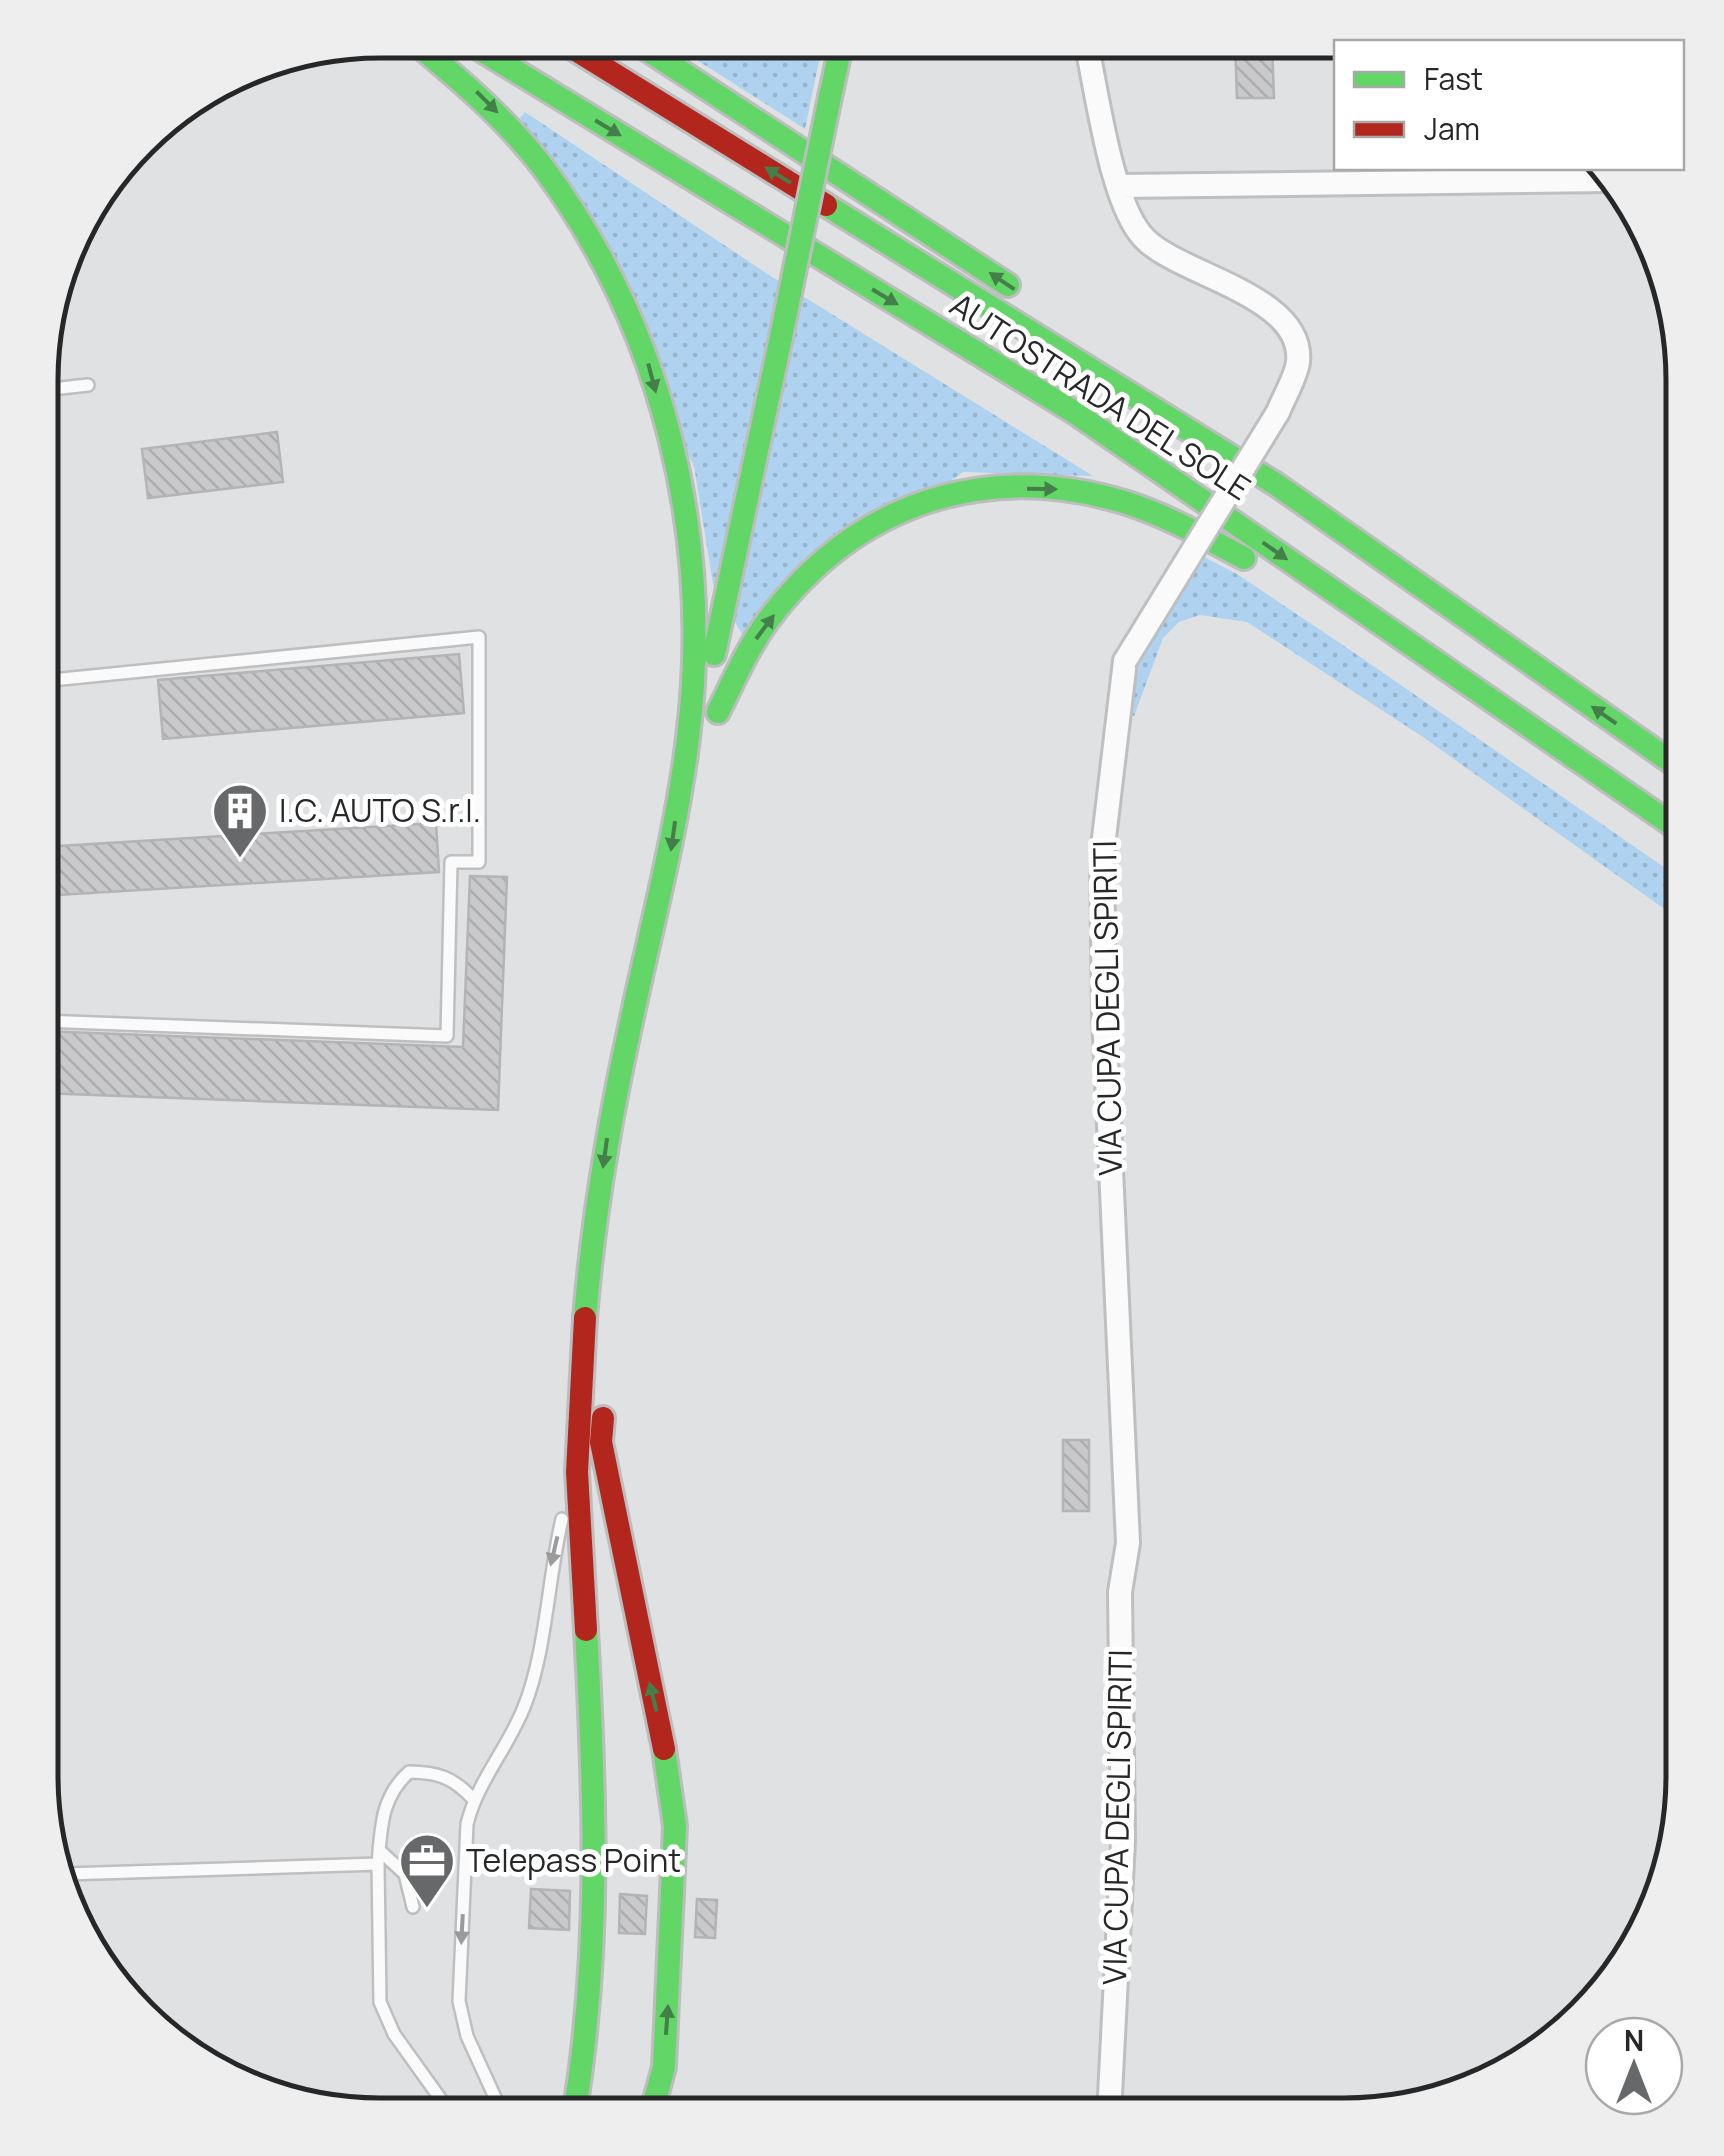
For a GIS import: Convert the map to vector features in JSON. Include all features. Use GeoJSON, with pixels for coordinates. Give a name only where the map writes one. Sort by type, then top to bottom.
{"type":"FeatureCollection","features":[{"type":"Feature","properties":{"kind":"highway"},"geometry":{"type":"LineString","coordinates":[[437,58],[457,72],[521,136],[612,274],[643,343],[676,468],[698,580],[694,685],[668,868],[608,1130],[588,1265],[576,1456],[596,1916],[576,2098]]}},
{"type":"Feature","properties":{"kind":"highway","name":"AUTOSTRADA DEL SOLE"},"geometry":{"type":"LineString","coordinates":[[494,58],[1074,412],[1666,821]]}},
{"type":"Feature","properties":{"kind":"highway","name":"AUTOSTRADA DEL SOLE"},"geometry":{"type":"LineString","coordinates":[[590,58],[1277,485],[1666,757]]}},
{"type":"Feature","properties":{"kind":"highway"},"geometry":{"type":"LineString","coordinates":[[660,58],[1030,300]]}},
{"type":"Feature","properties":{"kind":"highway"},"geometry":{"type":"LineString","coordinates":[[680,784],[720,632],[838,58]]}},
{"type":"Feature","properties":{"kind":"highway"},"geometry":{"type":"LineString","coordinates":[[1095,344],[1277,485]]}},
{"type":"Feature","properties":{"kind":"highway"},"geometry":{"type":"LineString","coordinates":[[714,732],[757,636],[790,594],[842,546],[911,503],[988,490],[1052,488],[1113,499],[1166,516],[1420,651]]}},
{"type":"Feature","properties":{"kind":"highway"},"geometry":{"type":"LineString","coordinates":[[677,928],[714,732],[720,632]]}},
{"type":"Feature","properties":{"kind":"highway"},"geometry":{"type":"LineString","coordinates":[[606,1387],[602,1442],[632,1608],[660,1723],[675,1826],[664,2067],[656,2098]]}},
{"type":"Feature","properties":{"kind":"street","name":"VIA CUPA DEGLI SPIRITI"},"geometry":{"type":"LineString","coordinates":[[1090,58],[1122,207],[1145,240],[1272,309],[1294,338],[1298,361],[1278,412],[1125,661],[1102,855],[1104,1015],[1128,1542],[1120,1592],[1123,1842],[1110,2098]]}},
{"type":"Feature","properties":{"kind":"street"},"geometry":{"type":"LineString","coordinates":[[1119,186],[1597,180]]}},
{"type":"Feature","properties":{"kind":"lane"},"geometry":{"type":"LineString","coordinates":[[58,388],[88,385]]}},
{"type":"Feature","properties":{"kind":"lane"},"geometry":{"type":"LineString","coordinates":[[58,680],[479,638],[479,862],[451,862],[447,1036],[58,1022]]}},
{"type":"Feature","properties":{"kind":"lane"},"geometry":{"type":"LineString","coordinates":[[495,2098],[467,2036],[459,2000],[467,1824],[474,1799],[524,1709],[538,1662],[547,1580],[576,1456]]}},
{"type":"Feature","properties":{"kind":"lane"},"geometry":{"type":"LineString","coordinates":[[440,2098],[394,2034],[380,2002],[379,1850],[391,1788],[409,1772],[436,1772],[459,1784],[474,1799]]}},
{"type":"Feature","properties":{"kind":"lane"},"geometry":{"type":"LineString","coordinates":[[379,1850],[405,1874],[413,1908]]}},
{"type":"Feature","properties":{"kind":"lane"},"geometry":{"type":"LineString","coordinates":[[73,1874],[378,1864]]}},
{"type":"Feature","properties":{"kind":"shaded area"},"geometry":{"type":"Polygon","coordinates":[[[694,58],[820,58],[805,129],[694,58]]]}},
{"type":"Feature","properties":{"kind":"shaded area"},"geometry":{"type":"Polygon","coordinates":[[[525,112],[772,277],[1093,476],[963,472],[742,634],[713,584],[694,466],[520,118],[525,112]]]}},
{"type":"Feature","properties":{"kind":"shaded area"},"geometry":{"type":"Polygon","coordinates":[[[1200,555],[1237,574],[1353,652],[1666,869],[1666,910],[1423,737],[1247,622],[1200,615],[1179,622],[1163,638],[1134,716],[1129,716],[1143,646],[1200,555]]]}},
{"type":"Feature","properties":{"kind":"building"},"geometry":{"type":"Polygon","coordinates":[[[1236,58],[1273,58],[1274,98],[1237,98],[1236,58]]]}},
{"type":"Feature","properties":{"kind":"building"},"geometry":{"type":"Polygon","coordinates":[[[277,432],[283,482],[148,498],[142,449],[277,432]]]}},
{"type":"Feature","properties":{"kind":"building"},"geometry":{"type":"Polygon","coordinates":[[[459,654],[464,713],[163,739],[158,680],[459,654]]]}},
{"type":"Feature","properties":{"kind":"building","name":"I.C. AUTO S.r.l."},"geometry":{"type":"Polygon","coordinates":[[[436,823],[439,872],[58,895],[58,846],[436,823]]]}},
{"type":"Feature","properties":{"kind":"building"},"geometry":{"type":"Polygon","coordinates":[[[470,876],[507,877],[498,1110],[58,1094],[58,1032],[463,1047],[470,876]]]}},
{"type":"Feature","properties":{"kind":"building"},"geometry":{"type":"Polygon","coordinates":[[[1063,1440],[1089,1440],[1089,1511],[1063,1511],[1063,1440]]]}},
{"type":"Feature","properties":{"kind":"building"},"geometry":{"type":"Polygon","coordinates":[[[531,1889],[570,1891],[569,1930],[529,1928],[531,1889]]]}},
{"type":"Feature","properties":{"kind":"building"},"geometry":{"type":"Polygon","coordinates":[[[620,1894],[647,1896],[645,1934],[619,1933],[620,1894]]]}},
{"type":"Feature","properties":{"kind":"building"},"geometry":{"type":"Polygon","coordinates":[[[697,1899],[717,1900],[715,1938],[695,1937],[697,1899]]]}},
{"type":"Feature","properties":{"kind":"traffic: fast"},"geometry":{"type":"LineString","coordinates":[[433,58],[513,132],[542,166],[584,229],[620,296],[648,366],[670,438],[685,512],[693,587],[694,662],[688,738],[670,847],[609,1135],[585,1318]]}},
{"type":"Feature","properties":{"kind":"traffic: fast"},"geometry":{"type":"LineString","coordinates":[[494,58],[1074,412],[1666,821]]}},
{"type":"Feature","properties":{"kind":"traffic: fast"},"geometry":{"type":"LineString","coordinates":[[660,58],[1008,285]]}},
{"type":"Feature","properties":{"kind":"traffic: fast"},"geometry":{"type":"LineString","coordinates":[[830,97],[838,58]]}},
{"type":"Feature","properties":{"kind":"traffic: fast"},"geometry":{"type":"LineString","coordinates":[[781,337],[830,97]]}},
{"type":"Feature","properties":{"kind":"traffic: fast"},"geometry":{"type":"LineString","coordinates":[[826,205],[1277,485],[1666,758]]}},
{"type":"Feature","properties":{"kind":"traffic: fast"},"geometry":{"type":"LineString","coordinates":[[714,654],[781,337]]}},
{"type":"Feature","properties":{"kind":"traffic: fast"},"geometry":{"type":"LineString","coordinates":[[718,712],[761,630],[804,579],[842,545],[884,520],[929,501],[975,490],[1024,487],[1075,491],[1142,508],[1244,558]]}},
{"type":"Feature","properties":{"kind":"traffic: fast"},"geometry":{"type":"LineString","coordinates":[[577,2098],[589,1994],[594,1873],[586,1630]]}},
{"type":"Feature","properties":{"kind":"traffic: fast"},"geometry":{"type":"LineString","coordinates":[[656,2098],[664,2067],[675,1826],[664,1749]]}},
{"type":"Feature","properties":{"kind":"traffic: jam"},"geometry":{"type":"LineString","coordinates":[[588,58],[826,205]]}},
{"type":"Feature","properties":{"kind":"traffic: jam"},"geometry":{"type":"LineString","coordinates":[[585,1318],[577,1472],[586,1630]]}},
{"type":"Feature","properties":{"kind":"traffic: jam"},"geometry":{"type":"LineString","coordinates":[[603,1418],[601,1442],[664,1749]]}},
{"type":"Feature","properties":{"kind":"place","name":"I.C. AUTO S.r.l."},"geometry":{"type":"Point","coordinates":[240,860]}},
{"type":"Feature","properties":{"kind":"place","name":"Telepass Point"},"geometry":{"type":"Point","coordinates":[427,1910]}}]}
